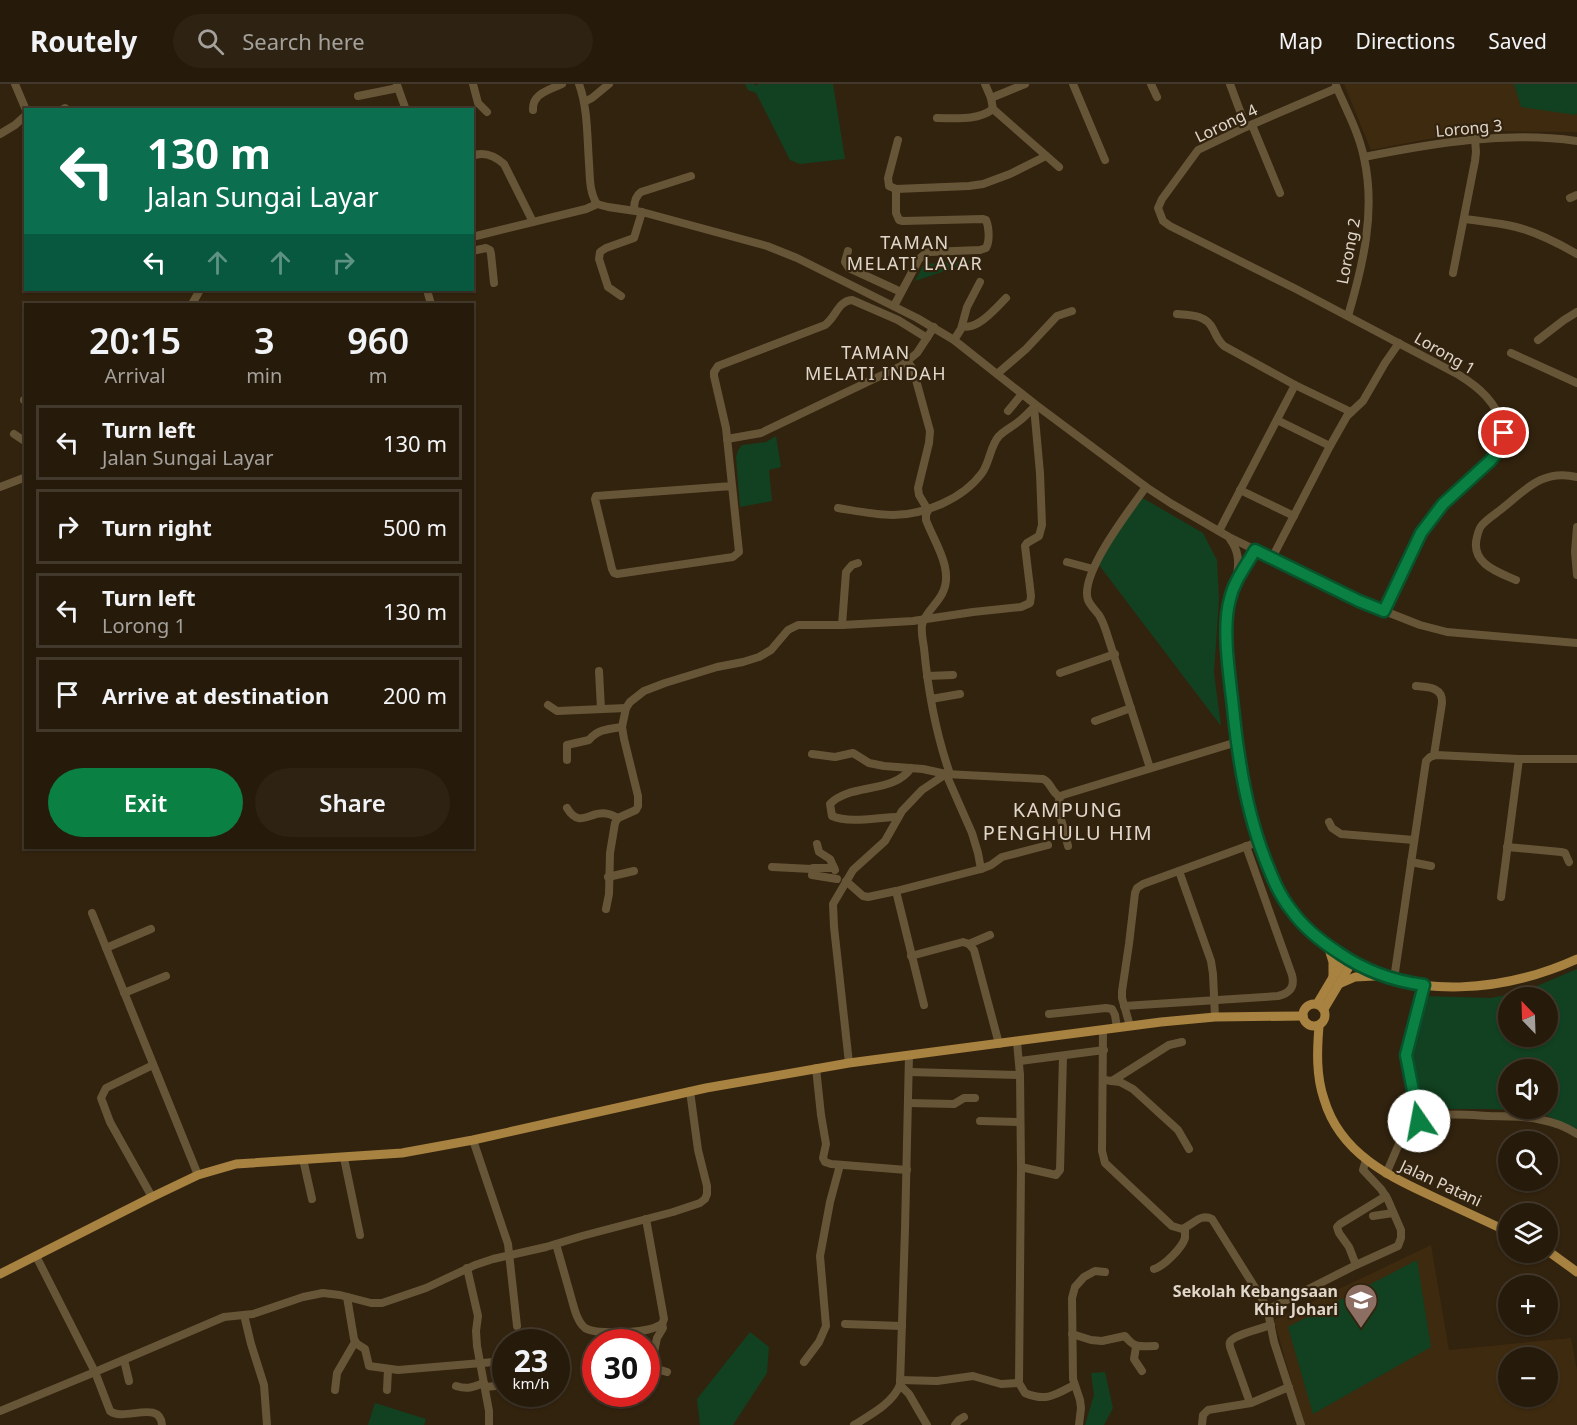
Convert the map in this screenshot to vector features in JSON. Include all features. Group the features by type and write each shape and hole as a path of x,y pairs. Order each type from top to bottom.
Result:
{"main road":[{"path":"1328,946 1333,962 1335,982"},
{"path":"1335,982 1355,976 1380,976 1424,985 1453,987 1500,983 1547,971 1577,959"},
{"path":"1320,1007 1348,960 1380,976"},
{"path":"1311,1005 1320,1007 1325,1015 1319,1026 1314,1027 1307,1024 1303,1016 1303,1012 1311,1005"},
{"path":"0,1274 198,1175 236,1164 345,1158 402,1152 473,1140 690,1091 849,1063 1171,1021 1215,1017 1303,1016"},
{"name":"Jalan Patani","path":"1319,1026 1318,1068 1325,1105 1344,1137 1366,1160 1386,1174 1498,1227"},
{"path":"1558,1258 1577,1272"}],"street":[{"path":"15,84 25,108"},
{"path":"473,84 478,103 487,112"},
{"path":"533,110 537,96 562,84"},
{"path":"579,84 584,102 590,184 597,204"},
{"path":"584,102 609,84"},
{"path":"985,84 993,110 1059,167"},
{"path":"991,98 1025,84"},
{"path":"1073,84 1105,160"},
{"path":"1151,84 1157,97"},
{"path":"1230,84 1280,193"},
{"path":"357,96 398,86 405,108"},
{"name":"Lorong 4","path":"1159,214 1158,205 1161,199 1198,150 1336,86"},
{"name":"Lorong 2","path":"1336,86 1364,157 1369,187 1369,220 1358,279 1348,316"},
{"path":"937,118 975,117 993,110"},
{"path":"0,134 24,117"},
{"path":"1453,273 1475,161 1474,139"},
{"name":"Lorong 3","path":"1364,157 1418,146 1474,139 1577,141"},
{"path":"898,140 888,178 889,186 896,189 983,184 1010,174 1046,156"},
{"path":"474,155 488,154 504,164 533,222"},
{"path":"621,296 608,287 599,259 600,252 634,238 638,211 635,200 637,194 691,176"},
{"path":"894,306 919,259 926,253 980,250 986,248 988,242 988,225 983,219 899,220 896,213 896,189"},
{"path":"474,237 597,204 638,211 745,239 783,252 934,327 954,340 1035,406 1146,487 1255,550 1359,601 1420,625 1456,634 1577,643"},
{"name":"Lorong 1","path":"1159,214 1170,226 1459,375 1492,402 1498,413 1505,438 1503,445 1490,461 1443,504 1421,533 1384,611"},
{"path":"1464,219 1526,230 1577,254"},
{"path":"474,251 486,248 490,250 494,283"},
{"path":"848,251 845,262 849,268 901,292"},
{"path":"954,340 980,282"},
{"path":"962,326 967,328 975,325 1006,298"},
{"path":"732,486 596,496 614,573 733,557 738,554 739,550 727,439 715,369 825,325 835,316 843,302 852,300 898,320 927,338"},
{"path":"997,374 1026,349 1057,316 1072,311"},
{"path":"1538,340 1577,312"},
{"path":"1177,314 1204,318 1211,326 1218,341 1224,346 1295,385 1351,412"},
{"path":"727,439 756,435 908,362 917,353 934,327"},
{"path":"1272,558 1347,416 1363,401 1399,343"},
{"path":"1511,353 1577,383"},
{"path":"908,362 913,369 930,431 918,488 919,495 928,510"},
{"path":"1219,531 1295,385"},
{"path":"1008,411 1022,394"},
{"path":"838,508 894,515 928,510 958,495 973,483 987,465 997,439 1035,406"},
{"path":"606,909 609,894 610,853 615,823 618,818 636,810 639,802 622,727 626,708 636,696 652,687 759,657 771,650 783,634 792,627 924,620 1021,607 1030,603 1025,546 1039,536 1042,525 1035,406"},
{"path":"1276,420 1330,446"},
{"path":"14,434 24,441"},
{"path":"1516,580 1488,567 1480,559 1475,544 1482,525 1540,480 1552,475 1577,477"},
{"path":"0,487 24,478"},
{"path":"1146,487 1114,533 1093,569 1088,585 1088,599 1103,621 1150,768"},
{"path":"1240,490 1294,516"},
{"path":"928,510 926,520 943,561 946,585 924,620 922,630 927,676 949,782 972,833 981,869"},
{"path":"1577,527 1575,552 1577,575"},
{"path":"1229,537 1238,551 1237,580"},
{"path":"1255,550 1237,580 1229,600 1227,616 1237,742 1246,799 1258,842 1280,894 1297,918 1328,946 1348,960"},
{"path":"1067,562 1093,569"},
{"path":"842,625 846,573 852,565 858,563"},
{"path":"1060,673 1114,654"},
{"path":"599,670 601,709"},
{"path":"927,676 953,675"},
{"path":"1416,686 1437,690 1442,696 1434,755"},
{"path":"931,699 960,694"},
{"path":"548,705 557,711 626,708"},
{"path":"1095,721 1131,708"},
{"path":"567,760 567,745 589,740 602,730 622,727"},
{"path":"1060,797 1069,792 1237,742"},
{"path":"812,754 835,757 853,753 880,766 948,774 1043,779 1060,797"},
{"path":"1394,979 1425,764 1428,758 1434,755 1577,759"},
{"path":"1501,897 1519,759"},
{"path":"898,817 838,819 832,816 830,804 834,799 846,794 890,783 904,776 911,768"},
{"path":"849,1063 833,904 842,880 885,841 902,811 922,790 948,774"},
{"path":"1060,797 1059,811 1068,846"},
{"path":"567,808 576,818 581,819 603,813 618,818"},
{"path":"1329,822 1332,828 1341,834 1414,840"},
{"path":"1130,1026 1122,991 1135,893 1140,886 1258,842"},
{"path":"817,844 819,852 830,859 842,880 863,896 868,897 981,869 1002,857 1048,845"},
{"path":"1124,1006 1285,994 1290,991 1293,983 1290,969 1246,846"},
{"path":"1507,847 1561,852 1569,862"},
{"path":"1411,862 1431,866"},
{"path":"772,867 834,868"},
{"path":"812,869 813,876 842,880"},
{"path":"608,877 634,871"},
{"path":"1179,871 1211,961 1215,1017"},
{"path":"896,891 924,1005"},
{"path":"92,913 198,1175"},
{"path":"106,948 151,929"},
{"path":"969,944 990,935"},
{"path":"911,956 963,942 969,944 974,950 999,1044"},
{"path":"124,993 166,976"},
{"path":"1419,1121 1406,1055 1424,985"},
{"path":"1049,1014 1112,1009 1117,1028"},
{"path":"1103,1030 1108,1080 1102,1151 1105,1163 1172,1226 1179,1229 1185,1228 1204,1216 1212,1219 1260,1294 1267,1310 1274,1342 1301,1425"},
{"path":"1017,1042 1020,1061 1021,1167 1019,1383 1025,1394 1041,1398 1052,1397 1074,1385"},
{"path":"1108,1080 1168,1045 1182,1042"},
{"path":"1020,1061 1104,1050"},
{"path":"854,1425 894,1396 900,1383 909,1055"},
{"path":"1021,1167 1056,1175 1060,1170 1063,1056"},
{"path":"152,1197 111,1122 101,1098 106,1088 153,1065"},
{"path":"816,1068 826,1144 823,1158 825,1162 836,1165 907,1170"},
{"path":"909,1072 1020,1075"},
{"path":"1108,1080 1123,1083 1133,1089 1179,1130 1189,1149"},
{"path":"0,1411 224,1317 264,1310 312,1295 332,1293 371,1303 382,1303 426,1288 467,1268 493,1259 539,1249 692,1206 705,1199 707,1186 698,1150 690,1091"},
{"path":"908,1103 954,1104 964,1098 975,1098"},
{"path":"1386,1174 1405,1130 1419,1121 1446,1115 1527,1117 1554,1123 1577,1134"},
{"path":"980,1121 1020,1122"},
{"path":"473,1140 503,1229 509,1255 517,1326"},
{"path":"345,1158 360,1235"},
{"path":"303,1159 312,1199"},
{"path":"1267,1310 1400,1243 1401,1234 1386,1196 1363,1170 1366,1160"},
{"path":"804,1362 819,1342 826,1326 820,1256 836,1165"},
{"path":"1356,1265 1337,1227 1386,1196"},
{"path":"1373,1216 1393,1213"},
{"path":"646,1219 664,1319 652,1362 656,1369 668,1372"},
{"path":"1154,1269 1165,1263 1183,1242 1185,1228"},
{"path":"556,1244 575,1311 586,1328 612,1332 649,1330 662,1324"},
{"path":"36,1256 95,1372 110,1411 115,1415 153,1412 159,1414 162,1425"},
{"path":"467,1268 478,1316 476,1338 489,1411 489,1425"},
{"path":"1079,1425 1081,1408 1074,1385 1072,1298 1075,1287 1084,1277 1095,1271 1105,1272"},
{"path":"335,1390 337,1373 355,1342 347,1297"},
{"path":"244,1315 264,1385 267,1425"},
{"path":"845,1324 902,1326"},
{"path":"1250,1403 1230,1342 1245,1334 1271,1326"},
{"path":"1072,1334 1102,1341 1125,1336 1136,1347 1155,1346"},
{"path":"355,1342 365,1349 369,1366 388,1369 492,1363"},
{"path":"1136,1347 1134,1359 1142,1371"},
{"path":"124,1359 129,1381"},
{"path":"387,1390 388,1369"},
{"path":"900,1383 973,1376 1001,1384 1019,1383"},
{"path":"900,1383 927,1425"},
{"path":"456,1386 463,1389 492,1385"},
{"path":"1202,1425 1203,1414 1208,1410 1250,1403 1289,1387"},
{"path":"955,1425 964,1417"}],"shaded area":[{"path":"1344,84 1577,84 1577,132 1489,131 1371,150"},
{"name":"Sekolah Kebangsaan Khir Johari","path":"1431,1245 1449,1350 1571,1338 1577,1370 1577,1425 1304,1425 1274,1320"}],"green space":[{"path":"745,84 757,86 758,84 833,84 845,159 800,164 790,160 756,93 748,90"},
{"path":"1514,84 1577,84 1576,115 1521,107"},
{"path":"977,260 915,281 924,264"},
{"path":"776,436 781,467 769,470 772,501 740,507 736,457 738,450 742,445 766,442"},
{"path":"1141,497 1203,533 1217,560 1219,599 1214,673 1221,726 1099,565 1116,534"},
{"path":"1577,969 1577,1130 1554,1119 1558,1119 1558,1059 1498,1059 1498,1109 1427,1109 1419,1098 1412,1055 1424,996 1498,997 1498,1047 1558,1047 1558,987 1534,987"},
{"path":"1417,1260 1431,1347 1313,1414 1288,1327"},
{"path":"750,1332 769,1347 767,1373 733,1425 700,1425 697,1399"},
{"path":"1105,1372 1113,1408 1104,1425 1085,1425 1094,1395 1091,1373"},
{"path":"375,1403 426,1419 424,1425 368,1425"}],"place":[{"name":"Sekolah Kebangsaan Khir Johari","path":"1361,1329"}],"district":[{"name":"TAMAN MELATI LAYAR","path":"915,253"},
{"name":"TAMAN MELATI INDAH","path":"876,363"},
{"name":"KAMPUNG PENGHULU HIM","path":"1068,822"}],"route":[{"path":"1419,1121 1406,1055 1424,985 1380,976 1352,962 1313,934 1297,918 1280,894 1258,842 1243,784 1228,648 1227,616 1229,600 1237,580 1255,550 1384,611 1421,533 1443,504 1490,461 1503,445 1504,433"}]}
